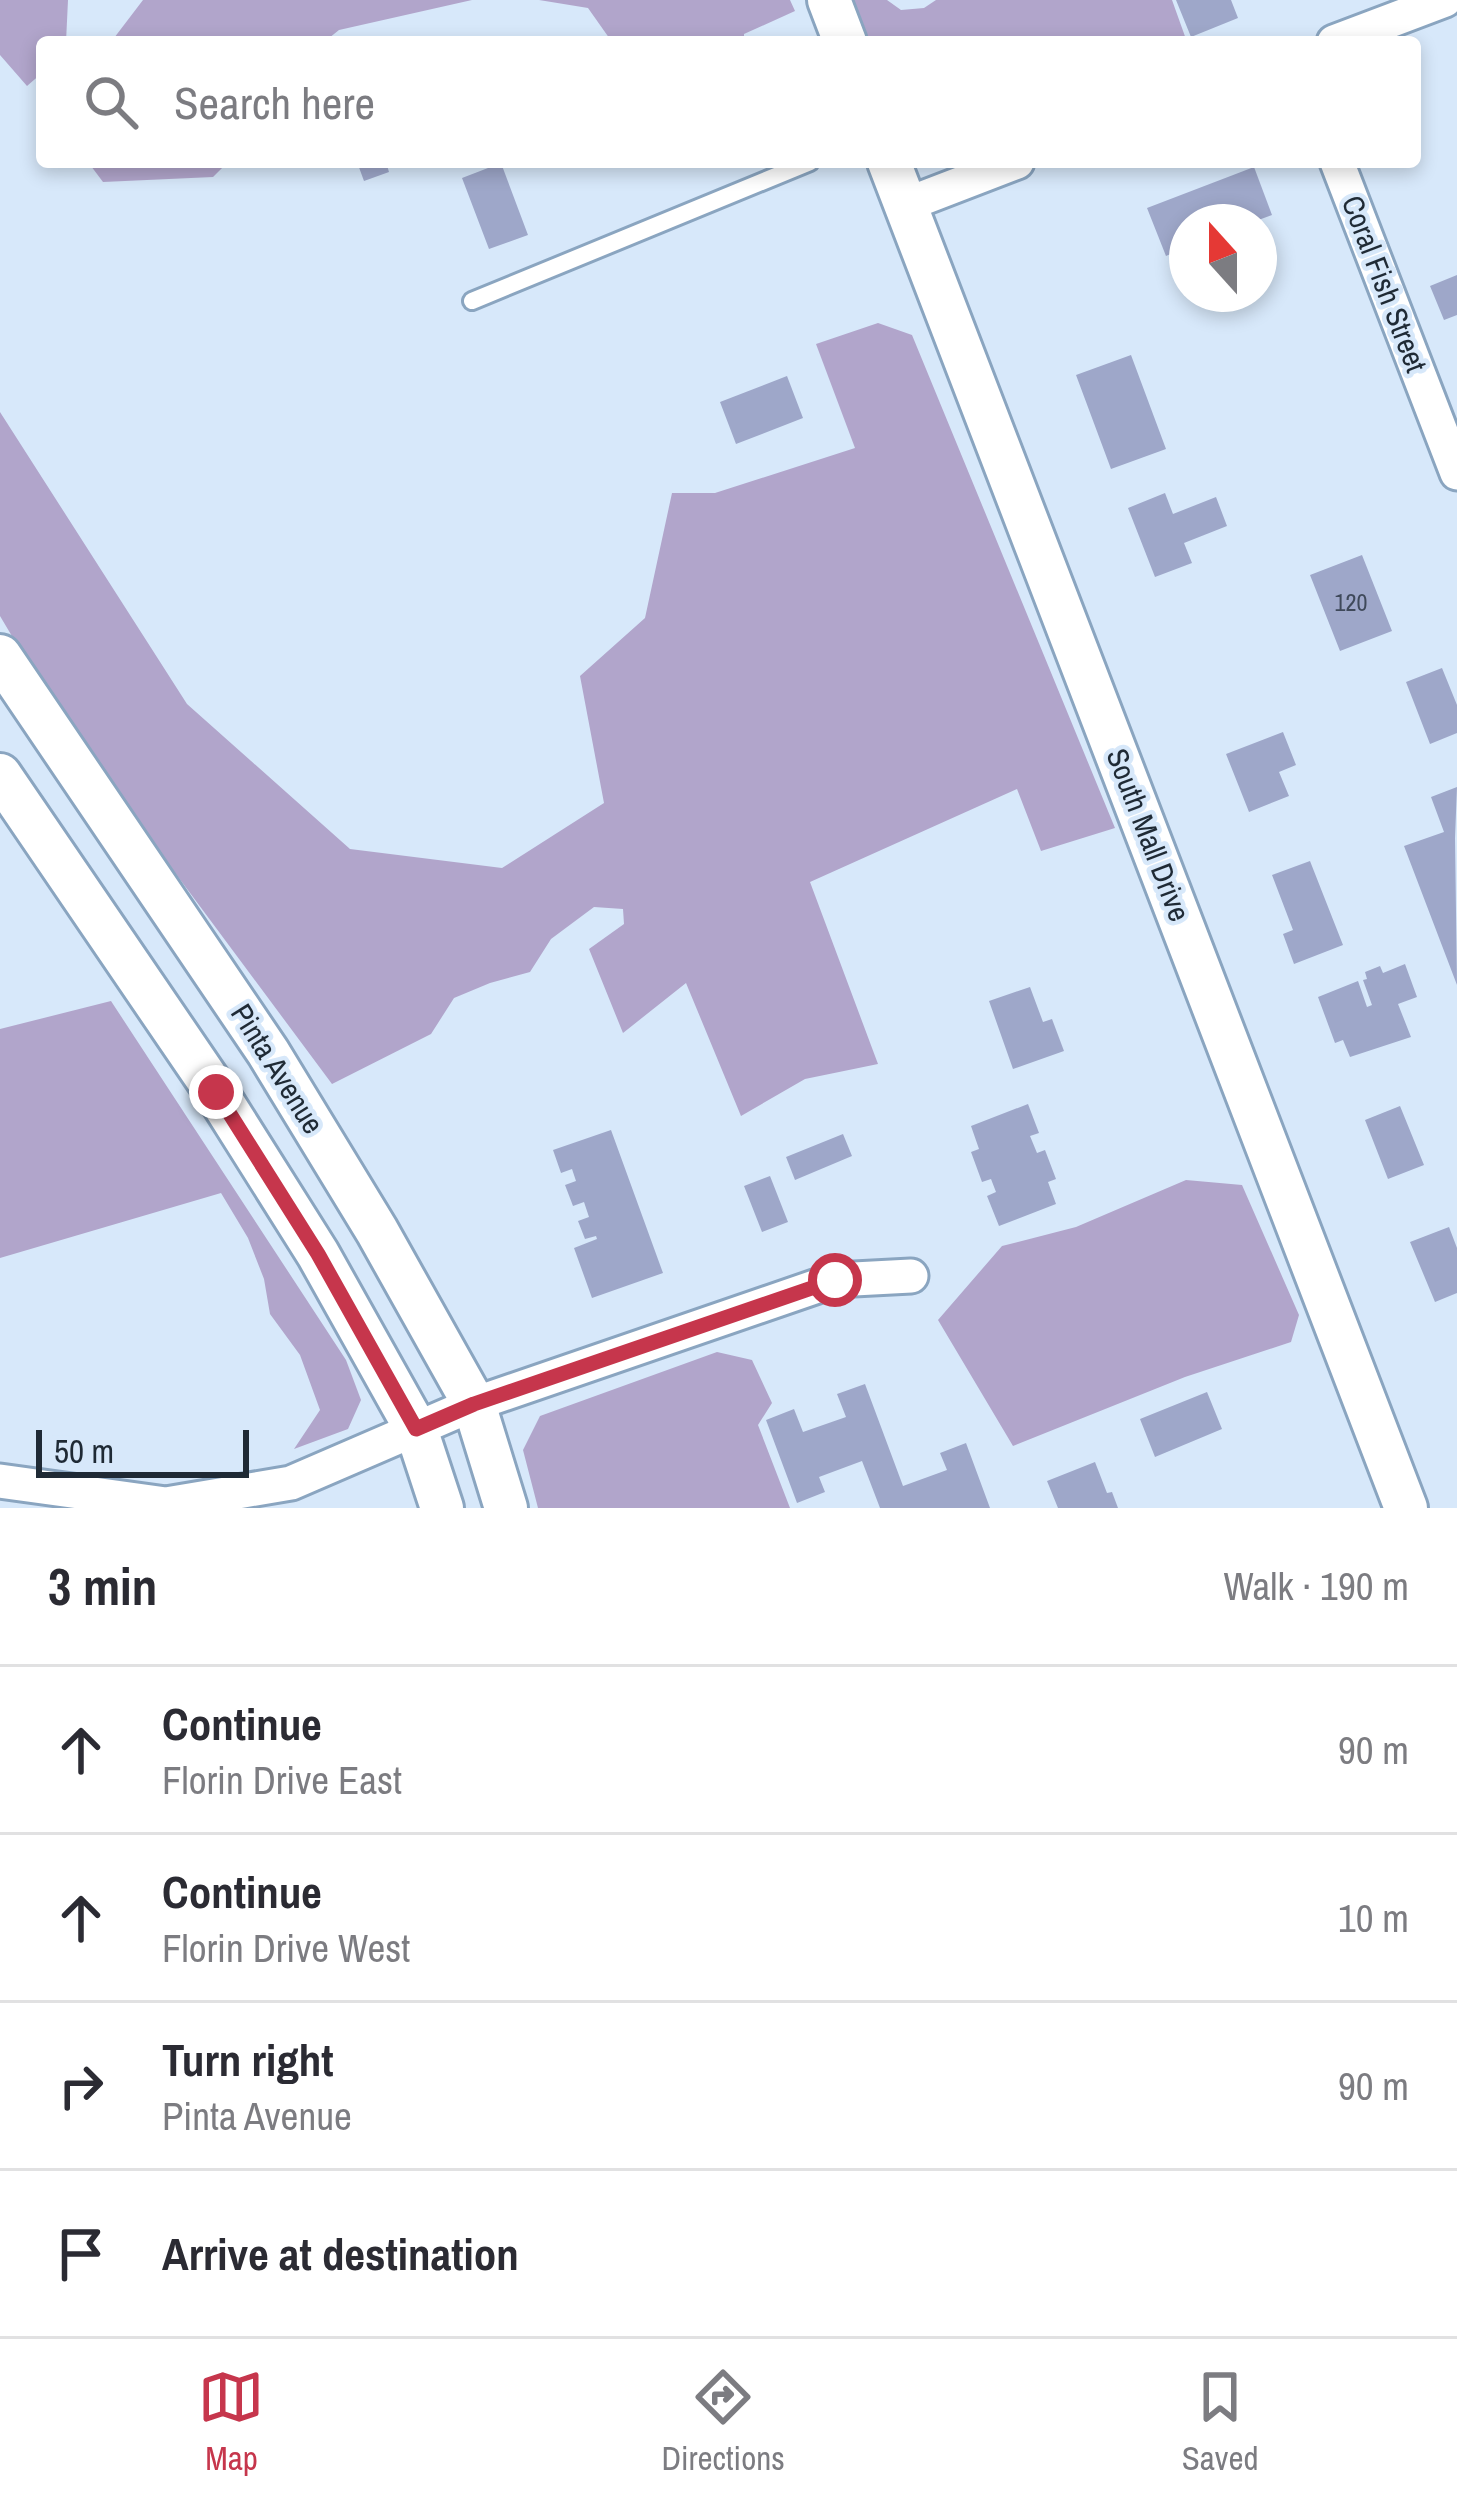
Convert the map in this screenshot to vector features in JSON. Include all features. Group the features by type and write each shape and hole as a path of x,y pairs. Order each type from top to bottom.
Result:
{"street":[{"path":"829,0 842,36"},
{"path":"1350,36 1445,0"},
{"name":"South Mall Drive","path":"891,168 1406,1508"},
{"path":"905,205 1001,168"},
{"name":"Coral Fish Street","path":"1339,168 1457,473"},
{"name":"Pinta Avenue","path":"0,656 268,1052 377,1231 474,1404 506,1508"},
{"path":"0,775 216,1092 318,1254 416,1429 442,1508"},
{"path":"0,1481 166,1504 291,1484 474,1404 835,1280 910,1276"}],"lane":[{"path":"472,301 795,168"}],"shaded area":[{"path":"0,0 68,0 66,36 36,36 36,78 27,86 0,55"},
{"path":"143,0 472,0 339,30 332,36 116,36"},
{"path":"539,0 790,0 795,11 744,36 608,36 588,8"},
{"path":"852,0 887,0 901,10 924,8 936,0 1172,0 1185,36 865,36"},
{"path":"92,168 222,168 213,177 103,182"},
{"path":"878,323 912,335 1115,828 1041,851 1017,789 810,882 878,1064 805,1079 741,1116 686,983 623,1033 589,949 624,924 623,909 594,907 551,939 530,972 454,998 431,1034 332,1084 63,722 0,616 0,412 187,704 350,849 502,868 604,803 580,676 645,618 672,493 715,493 855,448 816,344"},
{"path":"111,1001 346,1360 361,1400 348,1429 294,1449 320,1410 300,1355 270,1314 264,1279 248,1238 221,1193 0,1258 0,1029"},
{"path":"1186,1180 1242,1185 1299,1315 1291,1342 1185,1377 1013,1446 938,1320 1002,1246 1076,1227"},
{"path":"717,1352 752,1360 772,1403 758,1425 790,1508 538,1508 523,1450 540,1416"}],"building":[{"path":"1176,0 1231,0 1238,18 1191,36"},
{"path":"359,168 388,168 389,172 364,181"},
{"path":"503,168 528,235 489,249 462,178"},
{"path":"1254,168 1268,204 1169,204 1166,256 1147,208"},
{"path":"1457,275 1457,315 1444,320 1430,286"},
{"path":"1131,355 1166,449 1111,469 1076,375"},
{"path":"787,376 803,418 736,444 720,402"},
{"path":"1165,493 1173,514 1216,497 1227,526 1184,543 1192,563 1155,577 1128,508"},
{"path":"1362,555 1392,631 1340,651 1310,575"},
{"path":"1442,668 1457,705 1457,733 1430,744 1406,682"},
{"path":"1283,732 1296,765 1279,772 1289,796 1249,812 1226,754"},
{"path":"1457,787 1457,985 1404,846 1444,832 1431,797"},
{"path":"1310,861 1343,945 1294,964 1283,934 1293,930 1272,875"},
{"path":"1405,964 1417,997 1398,1004 1411,1037 1350,1057 1343,1040 1335,1043 1318,997 1358,981 1367,1007 1372,1005 1363,980 1367,979 1365,972 1380,966 1383,973"},
{"path":"1030,987 1043,1022 1052,1019 1064,1051 1013,1069 989,1001"},
{"path":"1028,1104 1039,1133 1030,1136 1037,1153 1045,1150 1056,1179 1048,1182 1056,1204 999,1226 987,1196 996,1192 991,1179 982,1182 971,1152 979,1149 971,1126"},
{"path":"1400,1106 1424,1165 1388,1179 1365,1120"},
{"path":"611,1130 663,1273 592,1298 574,1248 597,1239 585,1239 578,1221 589,1217 584,1202 573,1206 565,1185 576,1181 572,1169 561,1173 553,1150"},
{"path":"843,1134 852,1156 795,1180 786,1157"},
{"path":"770,1176 788,1222 762,1232 744,1186"},
{"path":"1449,1227 1457,1248 1457,1293 1435,1302 1410,1242"},
{"path":"865,1384 903,1486 947,1470 940,1453 966,1443 990,1508 880,1508 862,1461 819,1477 825,1492 797,1503 766,1420 794,1409 803,1432 846,1417 837,1394"},
{"path":"1207,1392 1222,1429 1155,1457 1140,1419"},
{"path":"1095,1462 1118,1508 1058,1508 1047,1481"}],"route":[{"path":"216,1092 318,1254 416,1429 474,1404 835,1280"}]}
